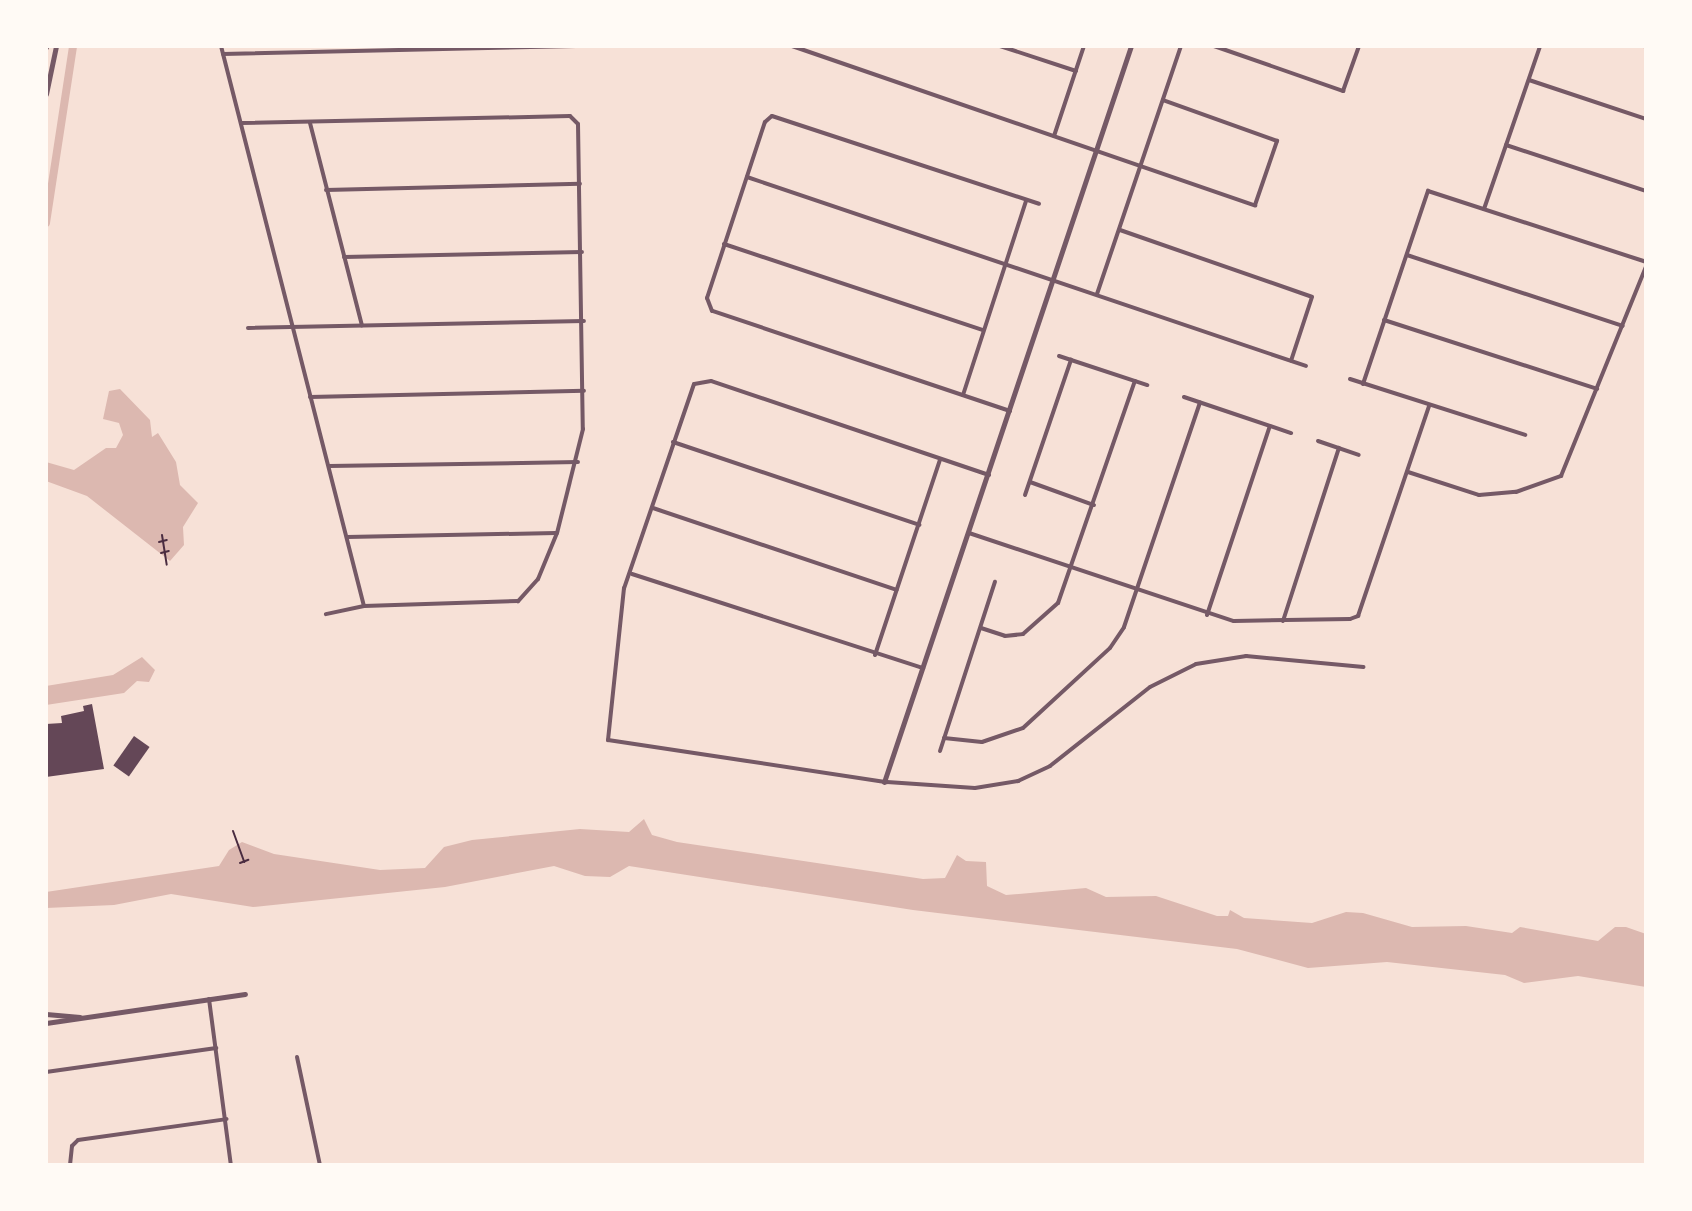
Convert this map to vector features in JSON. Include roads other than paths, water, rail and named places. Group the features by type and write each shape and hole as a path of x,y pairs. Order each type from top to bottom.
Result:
{"street":[{"path":"46,94 56,46"},
{"path":"221,46 364,606"},
{"path":"286,46 288,54"},
{"path":"223,54 576,46"},
{"path":"792,46 1255,205 1277,141 1163,100"},
{"path":"1000,46 1076,71"},
{"path":"1054,136 1084,46"},
{"path":"884,782 1131,46"},
{"path":"1097,295 1181,46"},
{"path":"1214,46 1343,91 1359,46"},
{"path":"1484,209 1540,46"},
{"path":"1529,80 1646,119"},
{"path":"1010,411 712,311 707,305 746,177 765,122 772,116 1039,204"},
{"path":"241,123 576,118 585,391 578,462 557,533 528,595 518,601 364,606 326,614"},
{"path":"310,123 362,325"},
{"path":"1506,145 1646,191"},
{"path":"746,177 1306,366"},
{"path":"326,190 580,184"},
{"path":"1363,384 1428,192 1646,264 1561,476 1549,484 1479,495 1408,472"},
{"path":"963,395 1026,201"},
{"path":"1120,230 1312,297 1291,361"},
{"path":"724,244 983,330"},
{"path":"344,257 582,252"},
{"path":"1407,255 1623,326"},
{"path":"1384,320 1597,389"},
{"path":"248,328 584,321"},
{"path":"1059,356 1147,385"},
{"path":"1025,495 1071,360"},
{"path":"1350,379 1525,435"},
{"path":"989,475 711,381 694,384 632,574 624,588 608,740 884,782 975,788 1018,781 1050,766 1150,687 1196,664 1246,656 1363,667"},
{"path":"981,628 1023,634 1058,603 1135,381"},
{"path":"310,397 585,391"},
{"path":"1184,397 1291,433"},
{"path":"944,738 982,742 1023,728 1110,648 1137,591 1200,403"},
{"path":"969,533 1207,615 1234,621 1358,616 1429,406"},
{"path":"1207,615 1270,426"},
{"path":"1318,441 1359,455"},
{"path":"673,442 919,525"},
{"path":"1283,621 1339,448"},
{"path":"875,655 940,460"},
{"path":"329,466 578,462"},
{"path":"1030,482 1094,505"},
{"path":"653,508 897,590"},
{"path":"347,537 557,533"},
{"path":"632,574 923,668"},
{"path":"940,751 995,582"},
{"path":"46,1023 245,994"},
{"path":"209,999 231,1165"},
{"path":"46,1014 81,1018"},
{"path":"46,1072 216,1048"},
{"path":"297,1057 320,1165"},
{"path":"70,1165 72,1146 78,1140 227,1119"}],"waterway":[{"path":"46,223 73,46"}]}
